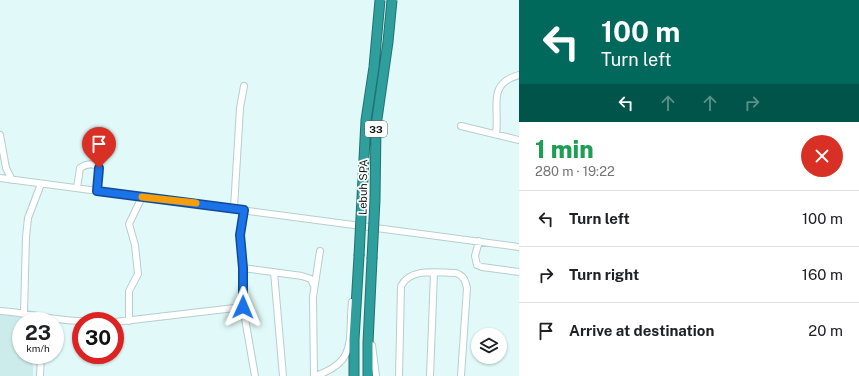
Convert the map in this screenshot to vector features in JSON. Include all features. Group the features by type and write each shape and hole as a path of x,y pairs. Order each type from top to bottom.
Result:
{"highway":[{"name":"Lebuh SPA","path":"354,376 354,340 366,120 374,67 380,0"},
{"name":"Lebuh SPA","path":"368,376 375,200 376,126 388,42 392,0"}],"street":[{"path":"496,134 498,118 496,99 498,88 502,82 519,75"},
{"path":"234,208 240,108 244,86"},
{"path":"461,126 519,140"},
{"path":"0,135 6,168 12,180"},
{"path":"77,188 80,168 84,165 95,165 99,168 97,191"},
{"path":"0,178 519,247"},
{"path":"24,312 28,218 41,184"},
{"path":"129,321 129,291 138,274 135,245 129,224 142,197"},
{"path":"244,210 240,235 243,268 243,307 255,376"},
{"path":"479,241 475,256 477,264 482,267 519,272"},
{"path":"320,251 313,284 312,342 314,376 332,370 345,358 348,350 352,303 357,290"},
{"path":"243,268 307,277 313,284"},
{"path":"274,272 283,376"},
{"path":"400,376 401,286 405,279 410,275 417,273 456,273 462,275 465,280 466,288 461,376"},
{"path":"430,376 434,273"},
{"path":"124,321 243,307"},
{"path":"0,311 12,312"},
{"path":"369,321 376,376"},
{"path":"40,376 41,364"}],"shaded area":[{"path":"0,313 12,313 12,364 33,364 33,376 0,376"}],"slow traffic":[{"path":"142,197 196,203"}],"route":[{"path":"99,168 97,191 244,210 240,235 243,268 243,307"}]}
